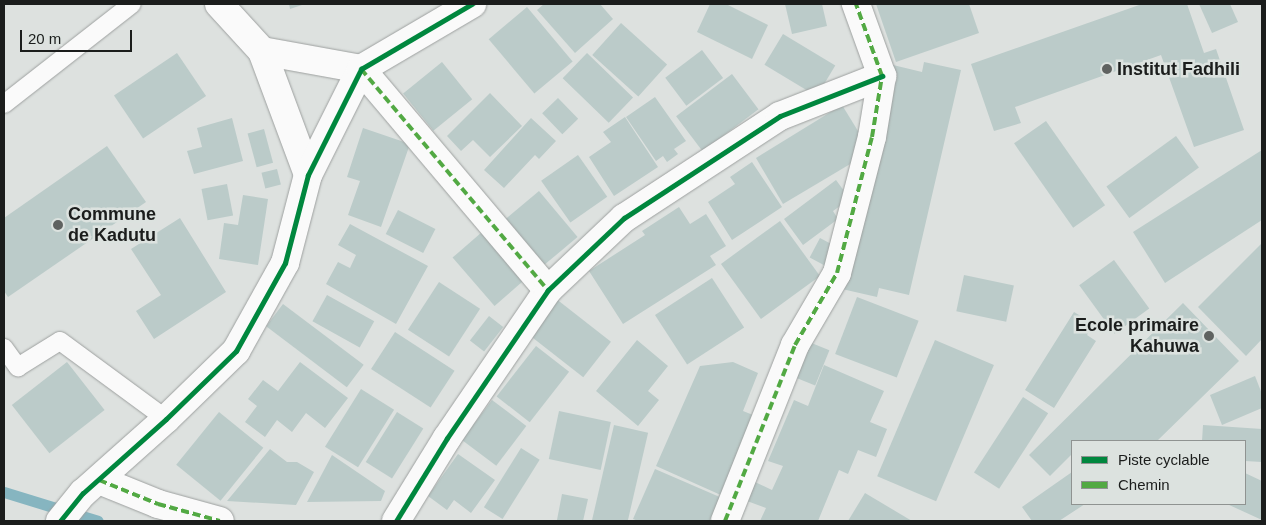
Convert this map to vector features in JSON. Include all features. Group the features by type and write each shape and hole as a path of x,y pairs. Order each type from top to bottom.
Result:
{"street":[{"path":"219,4 262,51 308,176"},
{"path":"60,521 91,487 166,419 236,351 285,263 308,176 361,69 472,4"},
{"path":"726,521 795,345 837,273 872,137 882,76 856,4"},
{"path":"262,51 361,69 548,290"},
{"path":"396,521 447,438 548,290 624,218 780,116 882,76"},
{"path":"91,487 220,521"}],"lane":[{"path":"4,104 132,4"},
{"path":"4,348 18,368 60,341 166,419"}],"building":[{"path":"289,4 305,4 290,9"},
{"path":"544,4 600,4 613,19 575,53 537,10"},
{"path":"710,4 726,4 768,25 752,59 697,32"},
{"path":"785,4 822,4 827,26 792,34"},
{"path":"876,4 969,4 979,33 896,62"},
{"path":"1142,4 1187,4 1204,53 1216,49 1244,130 1194,147 1161,55 1015,107 1021,123 994,131 971,64"},
{"path":"1199,4 1230,4 1238,22 1212,33"},
{"path":"527,7 573,61 534,94 489,39"},
{"path":"621,23 667,64 638,96 592,55"},
{"path":"783,34 835,65 817,96 764,65"},
{"path":"702,50 723,78 686,106 665,78"},
{"path":"177,53 206,96 143,139 114,95"},
{"path":"587,53 633,97 609,123 563,78"},
{"path":"442,62 472,99 433,131 403,93"},
{"path":"924,62 961,70 909,295 879,288 877,297 842,289 893,65 922,72"},
{"path":"732,74 758,109 703,151 676,116"},
{"path":"490,93 522,126 490,157 473,140 461,151 447,136"},
{"path":"655,97 686,141 674,149 678,154 667,162 663,156 656,161 626,117"},
{"path":"558,98 578,119 562,134 542,113"},
{"path":"842,105 858,131 862,157 783,204 756,158"},
{"path":"625,117 658,167 614,196 589,157 611,142 603,132"},
{"path":"232,118 243,161 194,174 187,151 202,147 197,128"},
{"path":"531,118 556,141 539,159 535,155 504,188 484,170"},
{"path":"1046,121 1105,205 1073,228 1014,143"},
{"path":"363,128 410,144 381,227 348,215 360,181 347,177"},
{"path":"264,129 273,163 257,167 248,133"},
{"path":"1176,136 1199,168 1129,218 1106,187"},
{"path":"107,146 146,202 8,297 4,291 4,218"},
{"path":"1262,150 1262,220 1165,283 1133,232"},
{"path":"578,155 607,197 570,223 541,181"},
{"path":"752,162 782,207 732,240 708,202 735,184 730,177"},
{"path":"277,169 281,185 265,188 261,173"},
{"path":"836,180 850,199 833,211 838,219 803,245 784,219"},
{"path":"227,184 233,215 208,220 201,189"},
{"path":"539,191 578,237 545,265 506,219"},
{"path":"243,195 268,199 258,265 219,259 224,223 238,225"},
{"path":"679,207 690,224 706,214 726,246 710,256 716,265 623,324 589,271 645,235 642,231"},
{"path":"398,210 435,229 423,253 386,234"},
{"path":"180,218 226,292 154,339 136,311 161,295 131,249"},
{"path":"780,221 820,276 761,319 721,264"},
{"path":"350,224 428,266 396,324 326,284 338,262 350,268 356,255 338,245"},
{"path":"482,232 524,280 495,306 453,258"},
{"path":"820,238 835,246 825,265 810,257"},
{"path":"1262,243 1262,339 1246,356 1198,307"},
{"path":"1114,260 1149,309 1114,334 1079,285"},
{"path":"964,275 1014,286 1006,322 956,311"},
{"path":"712,278 744,327 687,365 655,315"},
{"path":"439,282 480,309 449,356 408,330"},
{"path":"327,295 374,321 360,347 312,321"},
{"path":"857,297 919,321 897,378 835,354"},
{"path":"555,298 611,342 583,377 527,333"},
{"path":"1183,303 1239,361 1158,440 1071,440 1071,455 1050,476 1029,455"},
{"path":"283,304 364,365 347,387 266,326"},
{"path":"1074,312 1094,324 1087,335 1096,341 1054,408 1025,390"},
{"path":"489,316 503,327 484,352 470,340"},
{"path":"395,332 455,371 431,408 371,369"},
{"path":"637,340 668,366 648,391 659,400 638,426 596,391"},
{"path":"935,340 994,365 936,501 877,476"},
{"path":"809,342 829,350 815,385 795,377"},
{"path":"536,346 569,372 530,422 497,396"},
{"path":"67,362 105,410 49,453 12,405"},
{"path":"300,362 348,398 325,428 306,413 292,432 277,420 265,437 245,422 257,406 248,399 263,380 278,391"},
{"path":"733,362 758,373 743,411 758,417 723,496 656,466 700,366"},
{"path":"824,365 884,391 870,422 887,429 876,457 858,450 848,474 839,470 818,521 760,521 766,508 747,501 755,482 772,490 783,466 768,461 794,400 808,406"},
{"path":"1255,376 1262,394 1262,408 1222,425 1210,395"},
{"path":"361,389 394,410 358,467 325,447"},
{"path":"1023,397 1048,413 999,489 974,472"},
{"path":"492,400 526,426 496,466 462,440"},
{"path":"559,411 611,422 601,470 549,459"},
{"path":"219,412 263,448 221,501 176,465"},
{"path":"397,412 423,428 392,478 366,462"},
{"path":"614,425 648,433 628,521 592,520"},
{"path":"1203,425 1262,429 1262,462 1246,461 1246,440 1202,440"},
{"path":"521,448 540,460 503,519 484,507"},
{"path":"270,449 287,462 297,462 314,472 296,505 227,501"},
{"path":"458,454 495,480 471,513 454,500 447,510 428,496"},
{"path":"332,455 385,491 381,501 307,502"},
{"path":"655,469 722,498 712,521 638,521 633,519"},
{"path":"1071,473 1071,505 1083,505 1059,521 1032,521 1022,507"},
{"path":"1246,473 1262,481 1262,520 1229,505 1246,505"},
{"path":"865,493 912,521 848,521"},
{"path":"562,494 588,499 583,521 557,520"}],"waterway":[{"path":"4,492 98,521"}],"marked path":[{"path":"725,521 795,345 837,273 872,137 882,76 856,4"},
{"path":"361,69 548,290"},
{"path":"99,480 158,504 220,521"}],"cycle path":[{"path":"60,521 83,493 166,419 236,351 285,263 308,175 361,69 472,4"},
{"path":"396,521 447,438 548,290 624,218 780,116 882,76"}],"place":[{"name":"Institut Fadhili","path":"1107,69"},
{"name":"Commune de Kadutu","path":"58,225"},
{"name":"Ecole primaire Kahuwa","path":"1209,336"}]}
